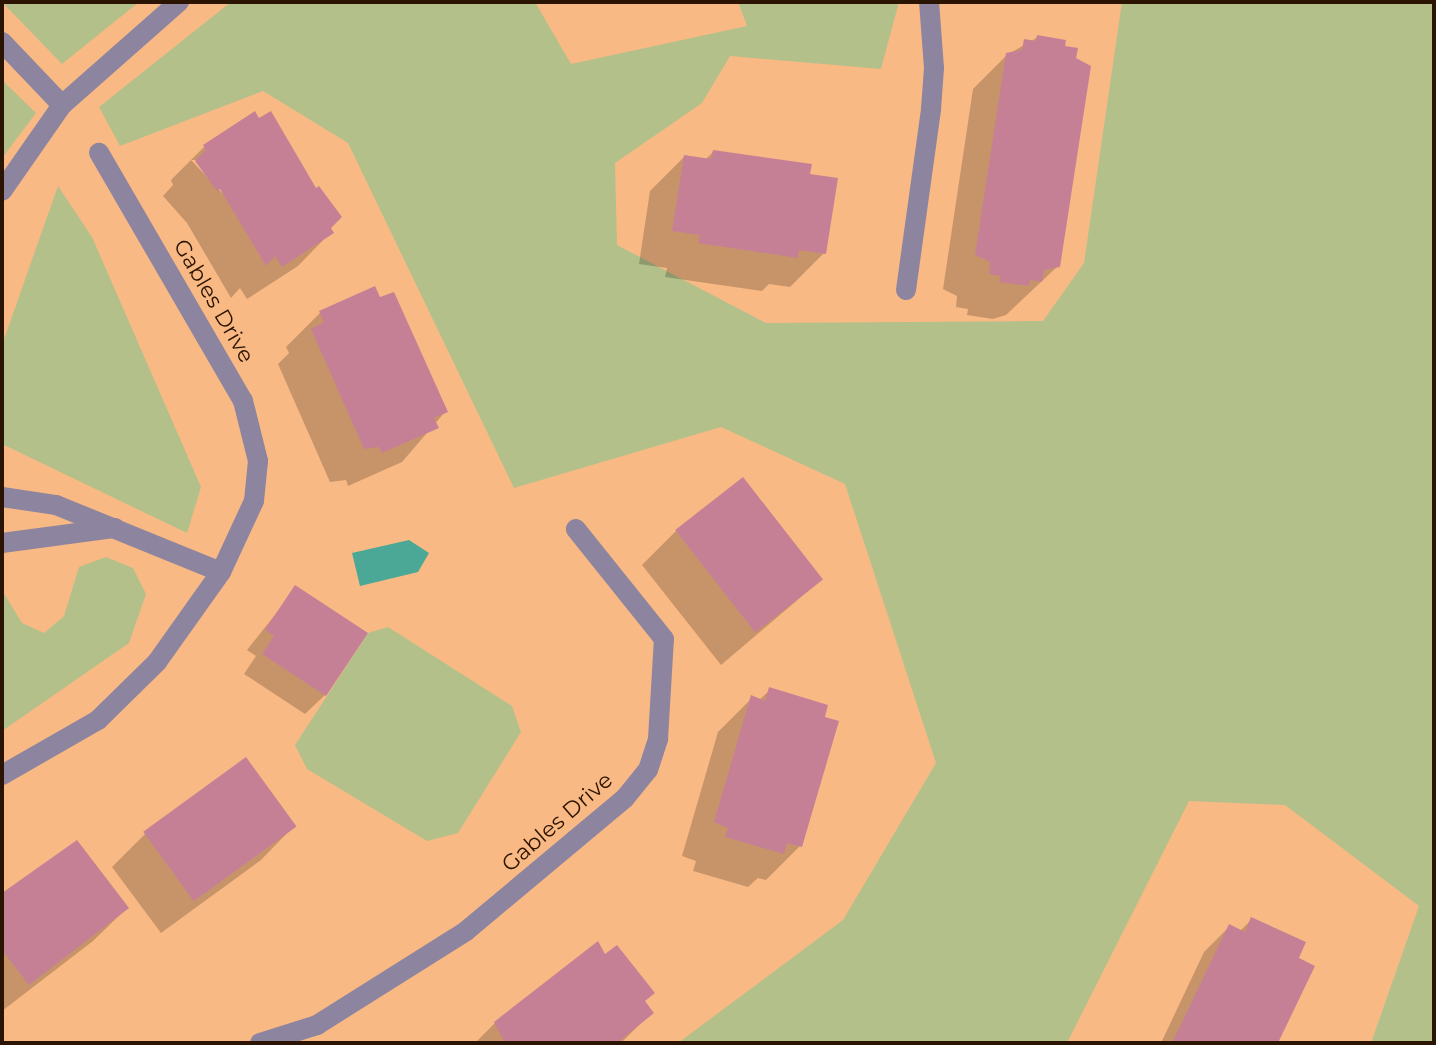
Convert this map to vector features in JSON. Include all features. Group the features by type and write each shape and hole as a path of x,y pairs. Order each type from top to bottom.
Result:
{"street":[{"path":"2,191 62,105 179,2"},
{"path":"906,290 933,81 929,2"},
{"path":"2,42 62,105"},
{"name":"Gables Drive","path":"2,775 98,720 157,662 221,572 254,501 258,461 243,401 99,153"},
{"path":"2,497 56,505 221,572"},
{"path":"2,543 119,528"},
{"name":"Gables Drive","path":"260,1043 317,1025 466,931 625,798 648,770 658,739 664,639 576,529"}],"green space":[{"path":"2,2 139,2 62,64"},
{"path":"231,2 535,2 571,64 747,26 738,2 899,2 881,69 730,56 702,103 615,163 617,245 766,323 1043,321 1084,263 1122,2 1434,2 1434,1043 1371,1043 1419,906 1285,805 1189,801 1067,1043 678,1043 843,920 936,763 845,484 721,427 514,488 348,143 263,91 120,146 99,107"},
{"path":"2,80 36,113 2,158"},
{"path":"58,186 92,237 201,487 187,533 2,444 2,345"},
{"path":"106,557 133,568 146,594 129,643 2,731 2,590 22,623 44,633 64,616 79,567"},
{"path":"388,627 512,706 521,732 458,833 427,841 307,769 295,745 368,633"}],"water":[{"path":"409,540 429,553 418,572 360,586 352,553"}],"building":[{"path":"1037,35 1066,40 1065,46 1078,48 1076,58 1091,66 1060,267 1044,270 1042,282 1030,280 1029,286 999,282 1001,276 989,274 990,262 975,255 1006,53 1022,50 1024,39 1036,41"},
{"path":"255,111 259,118 271,111 316,188 319,186 342,217 331,228 334,233 282,267 275,256 266,266 220,189 217,191 195,161 206,150 203,145"},
{"path":"713,150 812,164 810,174 838,178 826,254 799,250 798,258 698,243 700,235 672,231 684,155 711,159"},
{"path":"375,286 380,297 394,292 448,412 434,418 439,428 382,453 379,447 364,449 311,329 324,322 319,311"},
{"path":"743,477 823,579 755,632 675,530"},
{"path":"295,585 368,633 326,696 262,654 274,636 265,630"},
{"path":"769,687 828,705 825,717 839,721 802,847 787,843 784,854 725,837 728,828 714,822 751,695 765,701"},
{"path":"246,757 297,827 194,901 143,832"},
{"path":"77,840 129,908 29,985 2,950 2,893"},
{"path":"1251,917 1306,942 1299,958 1315,966 1278,1043 1172,1043 1229,924 1245,932"},
{"path":"598,941 605,954 617,945 655,993 645,1001 654,1013 617,1043 505,1043 494,1022"}]}
